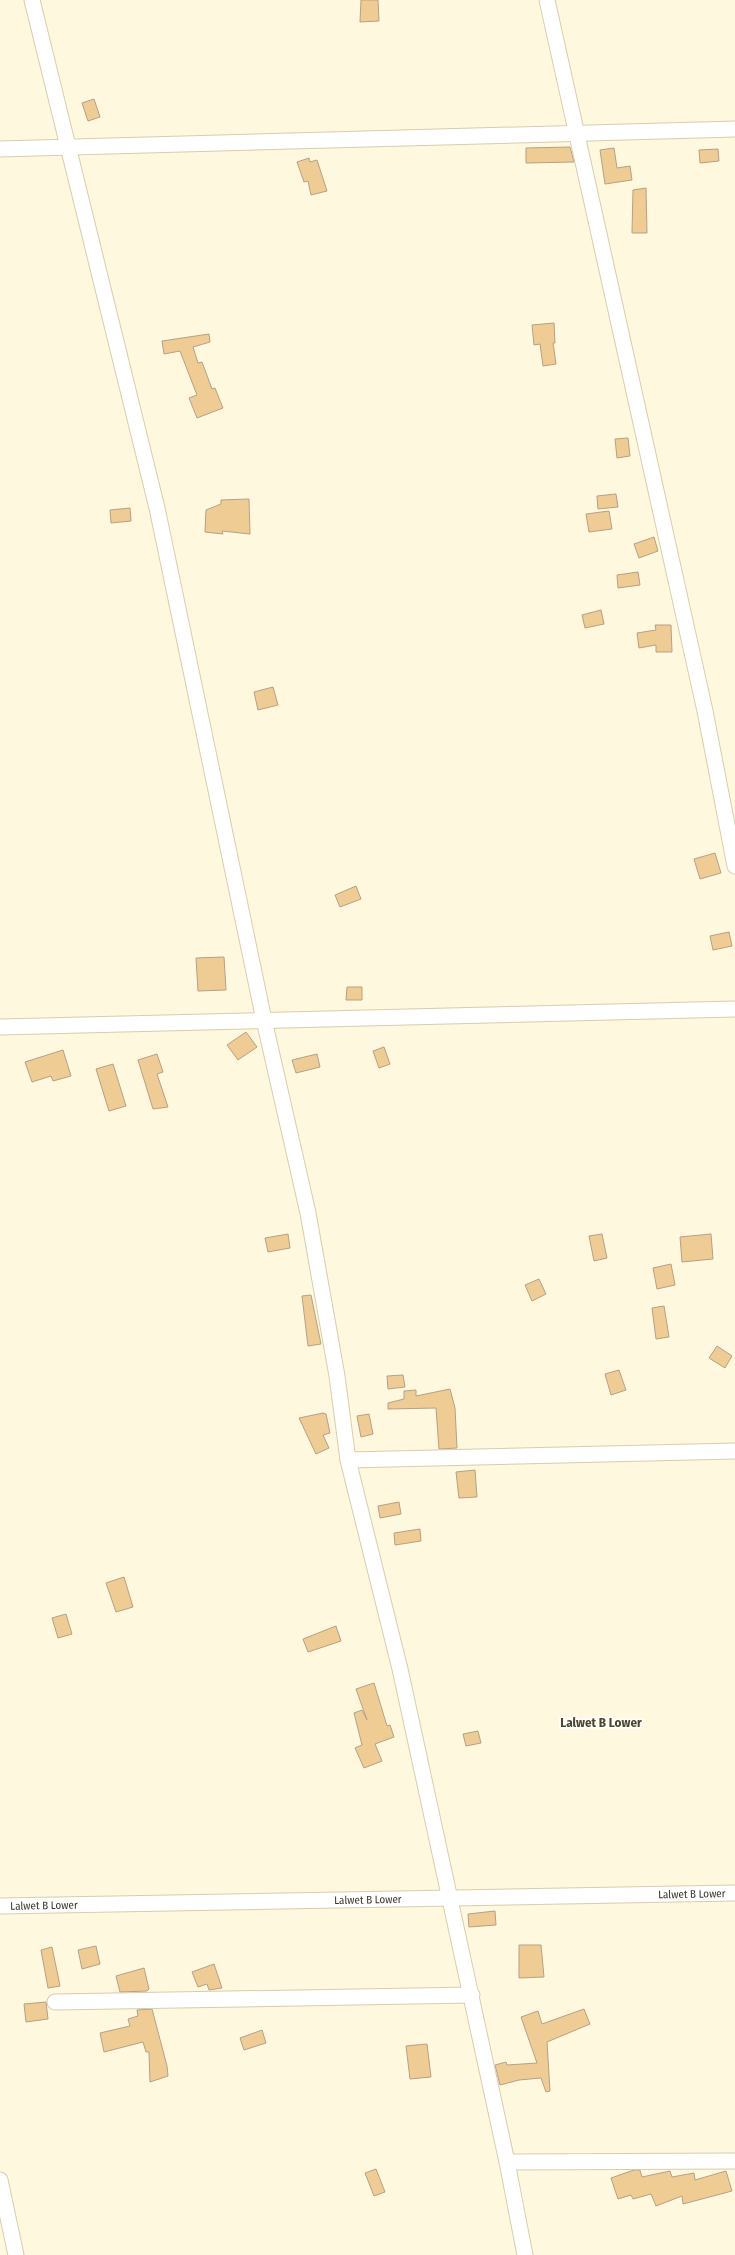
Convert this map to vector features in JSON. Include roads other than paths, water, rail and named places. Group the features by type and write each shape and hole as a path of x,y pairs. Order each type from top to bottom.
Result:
{"street":[{"path":"32,0 157,508 264,1020 308,1213 337,1376 348,1460 400,1669 449,1898 472,1995 525,2255"},
{"path":"547,0 578,133 704,703 735,866"},
{"path":"0,149 69,149 735,129"},
{"path":"0,1027 735,1008"},
{"path":"348,1460 735,1451"},
{"name":"Lalwet B Lower","path":"0,1906 735,1893"},
{"path":"55,2002 472,1995"},
{"path":"507,2162 735,2161"},
{"path":"0,2180 16,2255"}],"district":[{"name":"Lalwet B Lower","path":"601,1722"}]}
